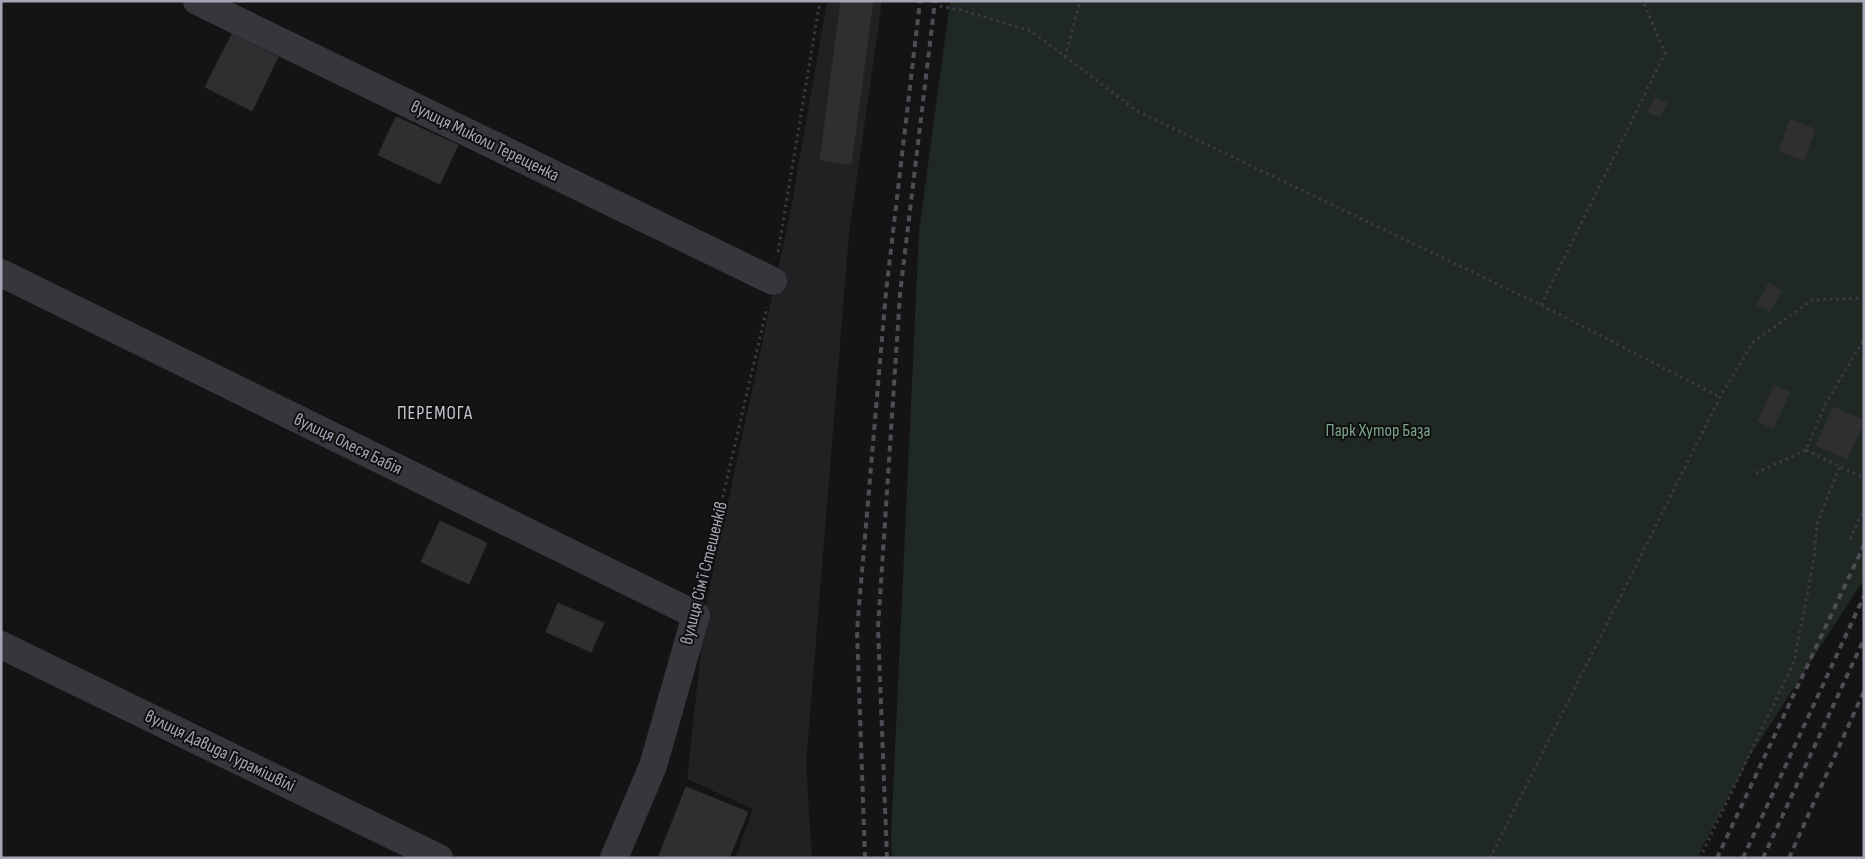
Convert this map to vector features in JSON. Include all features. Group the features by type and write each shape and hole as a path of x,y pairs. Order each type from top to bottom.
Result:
{"street":[{"name":"вулиця Миколи Терещенка","path":"197,1 773,281"},
{"name":"вулиця Олеся Бабія","path":"1,273 696,615"},
{"name":"вулиця Сімʼї Стешенків","path":"614,858 652,766 696,615"},
{"name":"вулиця Давида Гурамішвілі","path":"1,645 439,858"}],"path":[{"name":"вулиця Сімʼї Стешенків","path":"696,615 773,281 820,1"},
{"path":"1065,57 1080,1"},
{"path":"1541,305 1665,53 1643,1"},
{"path":"940,6 1031,31 1137,111 1541,305 1720,397"},
{"path":"1490,858 1720,397 1753,342 1812,300 1864,298"},
{"path":"1756,473 1806,450 1826,403 1864,339"},
{"path":"1806,450 1864,478"},
{"path":"1700,858 1794,662 1814,559 1817,523 1840,466"},
{"path":"1850,539 1864,509"}],"shaded area":[{"path":"827,1 882,1 849,234 806,764 812,858 735,858 753,809 687,779 706,604 791,209"}],"green space":[{"name":"Парк Хутор База","path":"950,1 1864,1 1864,579 1750,756 1697,858 892,858 891,835 919,231"}],"building":[{"path":"841,1 873,1 851,164 820,160"},
{"path":"232,34 278,57 252,111 205,87"},
{"path":"1655,97 1667,103 1660,117 1648,112"},
{"path":"396,117 458,145 440,184 378,155"},
{"path":"1790,120 1815,129 1804,160 1779,151"},
{"path":"1769,283 1782,291 1770,312 1757,305"},
{"path":"1774,385 1790,392 1773,429 1758,421"},
{"path":"1833,407 1864,421 1847,459 1816,445"},
{"path":"440,521 487,543 469,584 421,562"},
{"path":"558,603 604,623 591,652 546,632"},
{"path":"686,787 748,812 729,858 658,858"}],"railway":[{"path":"865,858 857,630 886,292 920,1"},
{"path":"887,858 878,628 900,294 935,1"},
{"path":"1717,858 1864,545"},
{"path":"1743,858 1864,596"},
{"path":"1763,858 1864,639"},
{"path":"1789,858 1864,691"}],"district":[{"name":"ПЕРЕМОГА","path":"435,413"}]}
